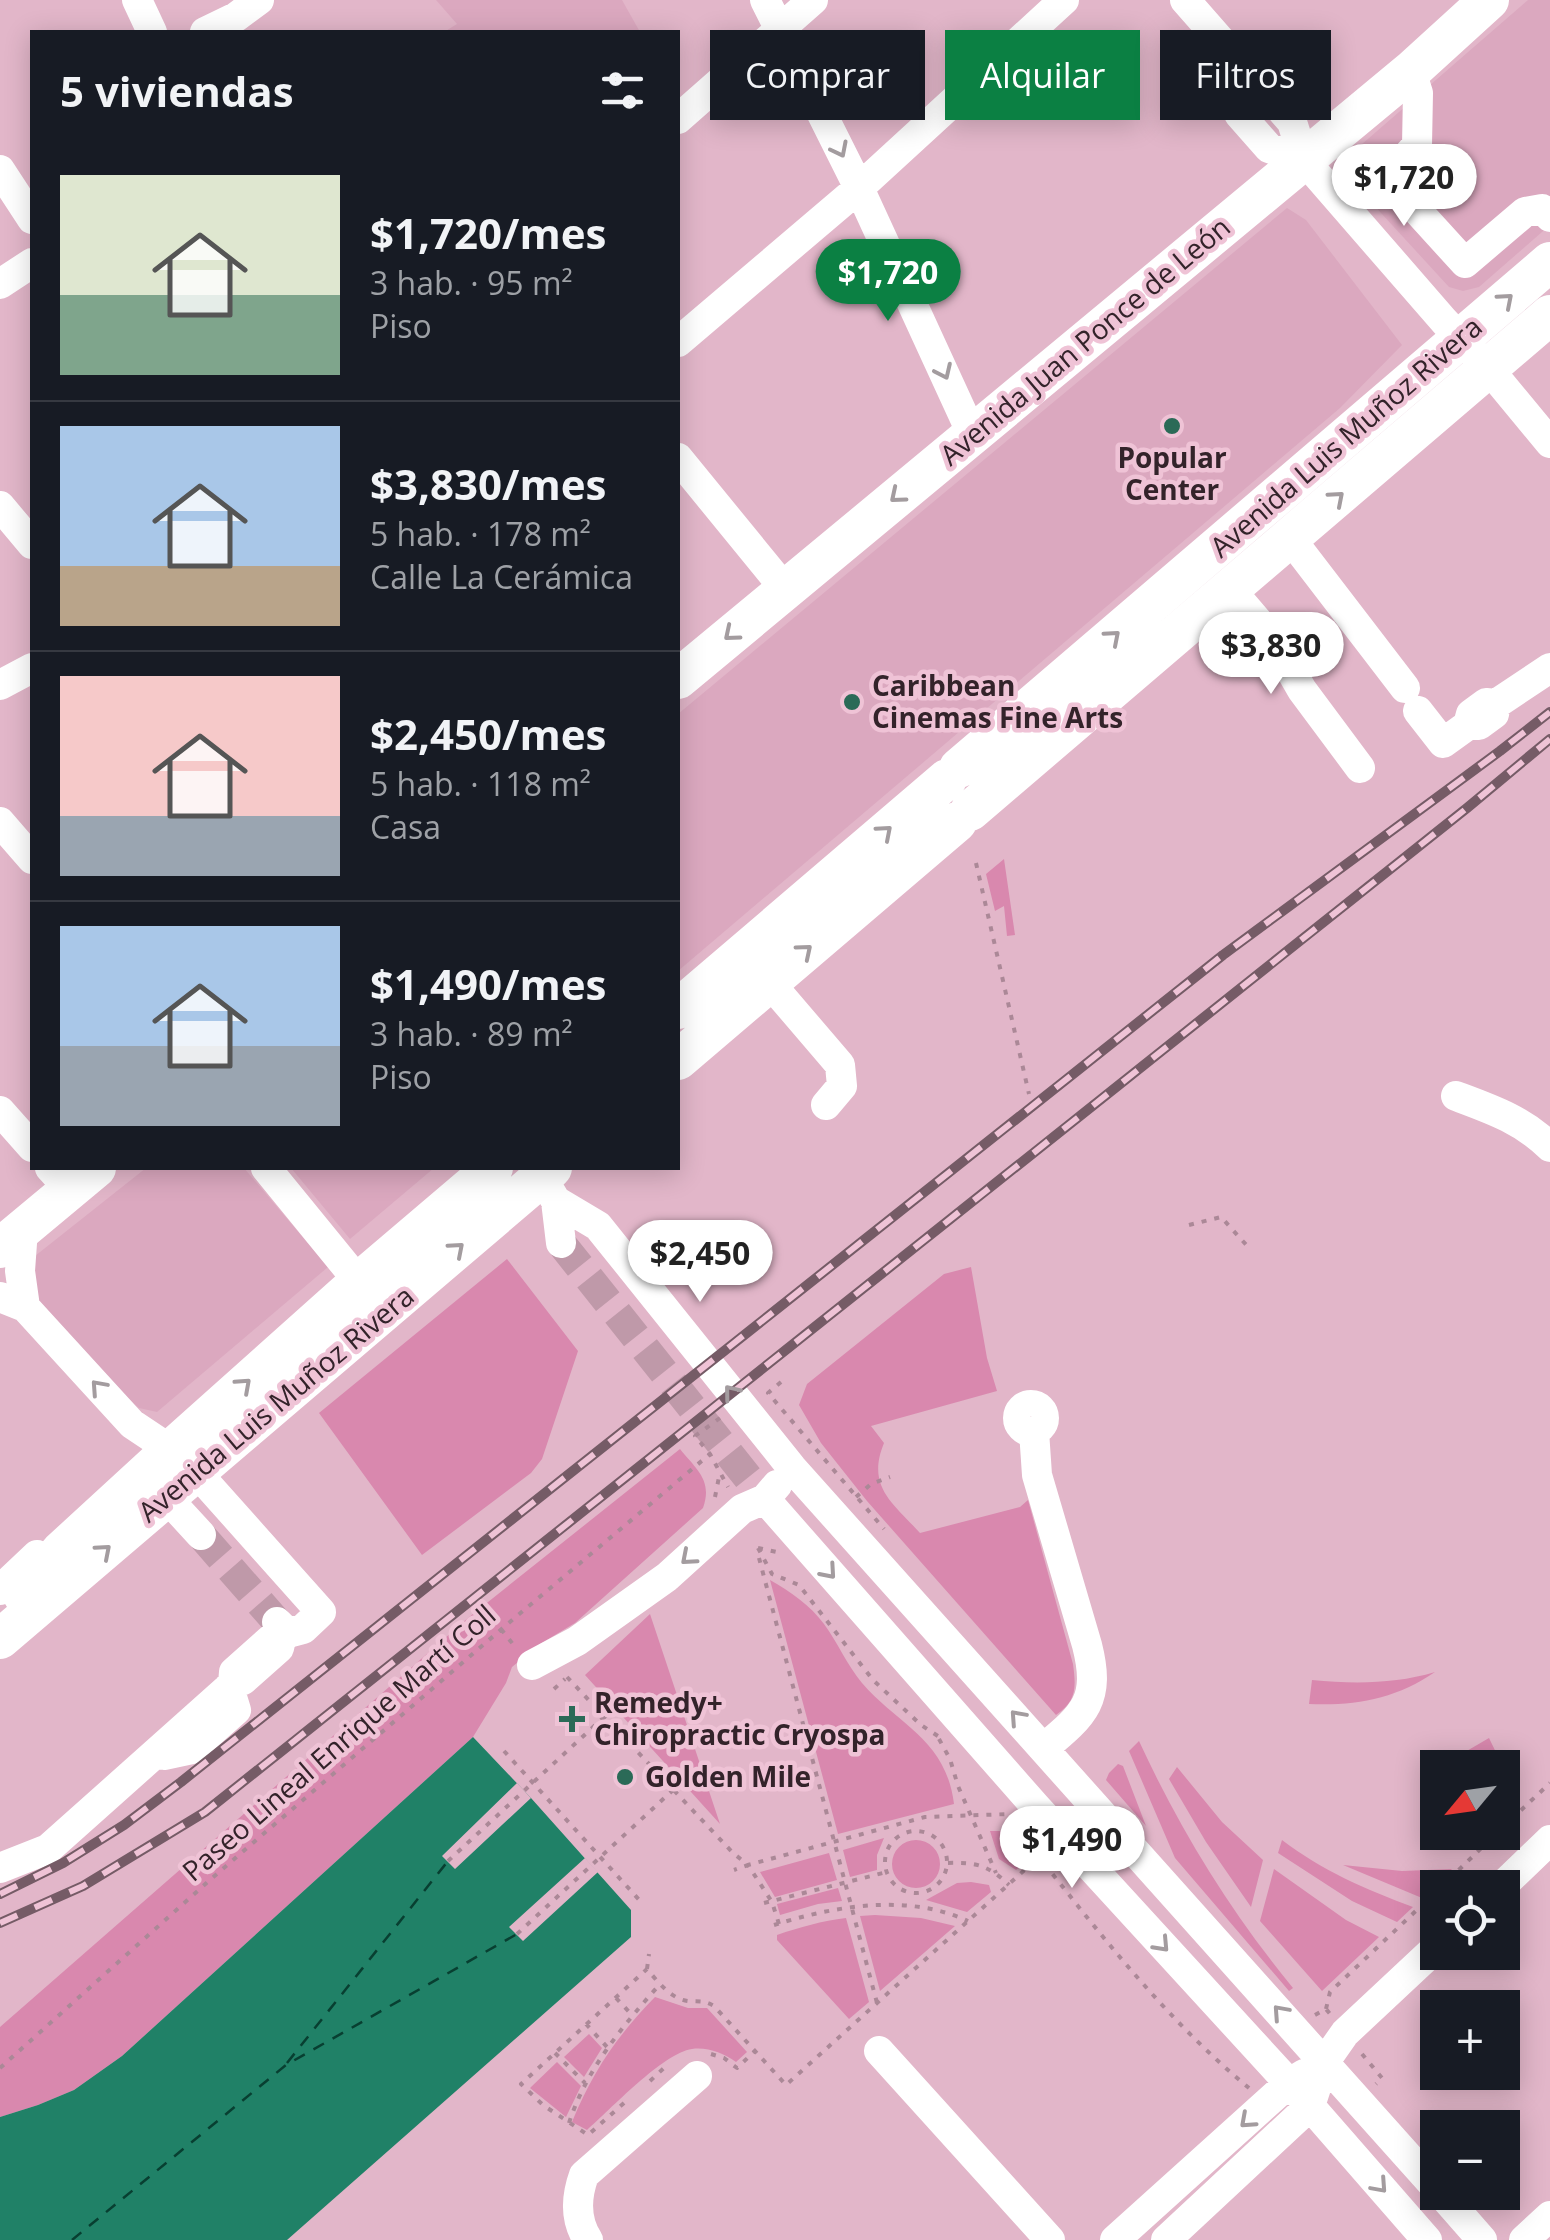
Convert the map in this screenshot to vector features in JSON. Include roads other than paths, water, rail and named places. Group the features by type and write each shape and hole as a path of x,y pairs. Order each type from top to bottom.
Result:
{"main road":[{"name":"Avenida Juan Ponce de León","path":"680,677 1411,71 1489,0"},
{"name":"Avenida Luis Muñoz Rivera","path":"680,1007 1230,589 1290,538 1474,353 1550,262"},
{"name":"Avenida Luis Muñoz Rivera","path":"680,1058 770,982 958,795 1474,353 1550,315"},
{"name":"Avenida Luis Muñoz Rivera","path":"178,1473 359,1282 491,1170"},
{"path":"12,1239 72,1175"},
{"name":"Avenida Luis Muñoz Rivera","path":"8,1609 61,1551 178,1473 546,1178"}],"street":[{"path":"137,0 151,30"},
{"path":"210,30 259,0"},
{"path":"765,0 780,30 814,0"},
{"path":"680,340 859,188 1064,0"},
{"path":"1184,0 1292,122 1304,160 1550,443"},
{"path":"1411,71 1418,93 1417,144 1393,172 1394,185 1465,263 1524,212 1542,208 1550,217"},
{"path":"680,116 710,90"},
{"path":"825,120 972,434"},
{"path":"0,170 28,201"},
{"path":"0,284 30,264"},
{"path":"680,460 785,589"},
{"path":"0,506 30,542"},
{"path":"1290,538 1443,743 1468,725 1479,725 1494,714 1496,704 1550,668"},
{"path":"1230,589 1272,638 1302,690 1360,768"},
{"path":"0,684 30,669"},
{"path":"0,822 30,857"},
{"path":"770,982 840,1065 842,1086 826,1105"},
{"path":"1456,1096 1508,1116 1538,1134 1550,1147"},
{"path":"0,1111 30,1145"},
{"path":"268,1170 359,1282"},
{"path":"546,1178 561,1243"},
{"path":"546,1178 598,1226 792,1468 1420,2170"},
{"path":"0,1868 48,1849 240,1680 234,1672 271,1639 303,1629 321,1612 178,1473 13,1302 20,1271 12,1239"},
{"path":"1034,1430 1037,1474 1093,1674 1086,1705 1044,1748"},
{"path":"532,1665 577,1641 667,1577 792,1468"},
{"path":"178,1473 201,1536"},
{"path":"754,1504 1289,2082 1427,2240"},
{"path":"1519,1870 1550,1840"},
{"path":"1166,2240 1310,2106 1324,2062 1345,2033 1420,1963"},
{"path":"879,2051 1050,2240"},
{"path":"1114,2240 1289,2082 1324,2062"},
{"path":"588,2240 577,2212 584,2176 703,2065"},
{"path":"1456,2210 1482,2240"},
{"path":"1524,2240 1550,2216"}],"tunnel":[{"path":"561,1243 765,1499"},
{"path":"201,1535 277,1622"}],"railway":[{"path":"0,1894 63,1863 124,1825 181,1782 1223,955 1550,712"},
{"path":"0,1923 83,1886 205,1812 1550,739"}],"place":[{"name":"Popular Center","path":"1172,426"},
{"name":"Caribbean Cinemas Fine Arts","path":"852,702"},
{"name":"Remedy+ Chiropractic Cryospa","path":"572,1719"},
{"name":"Golden Mile","path":"625,1777"}]}
